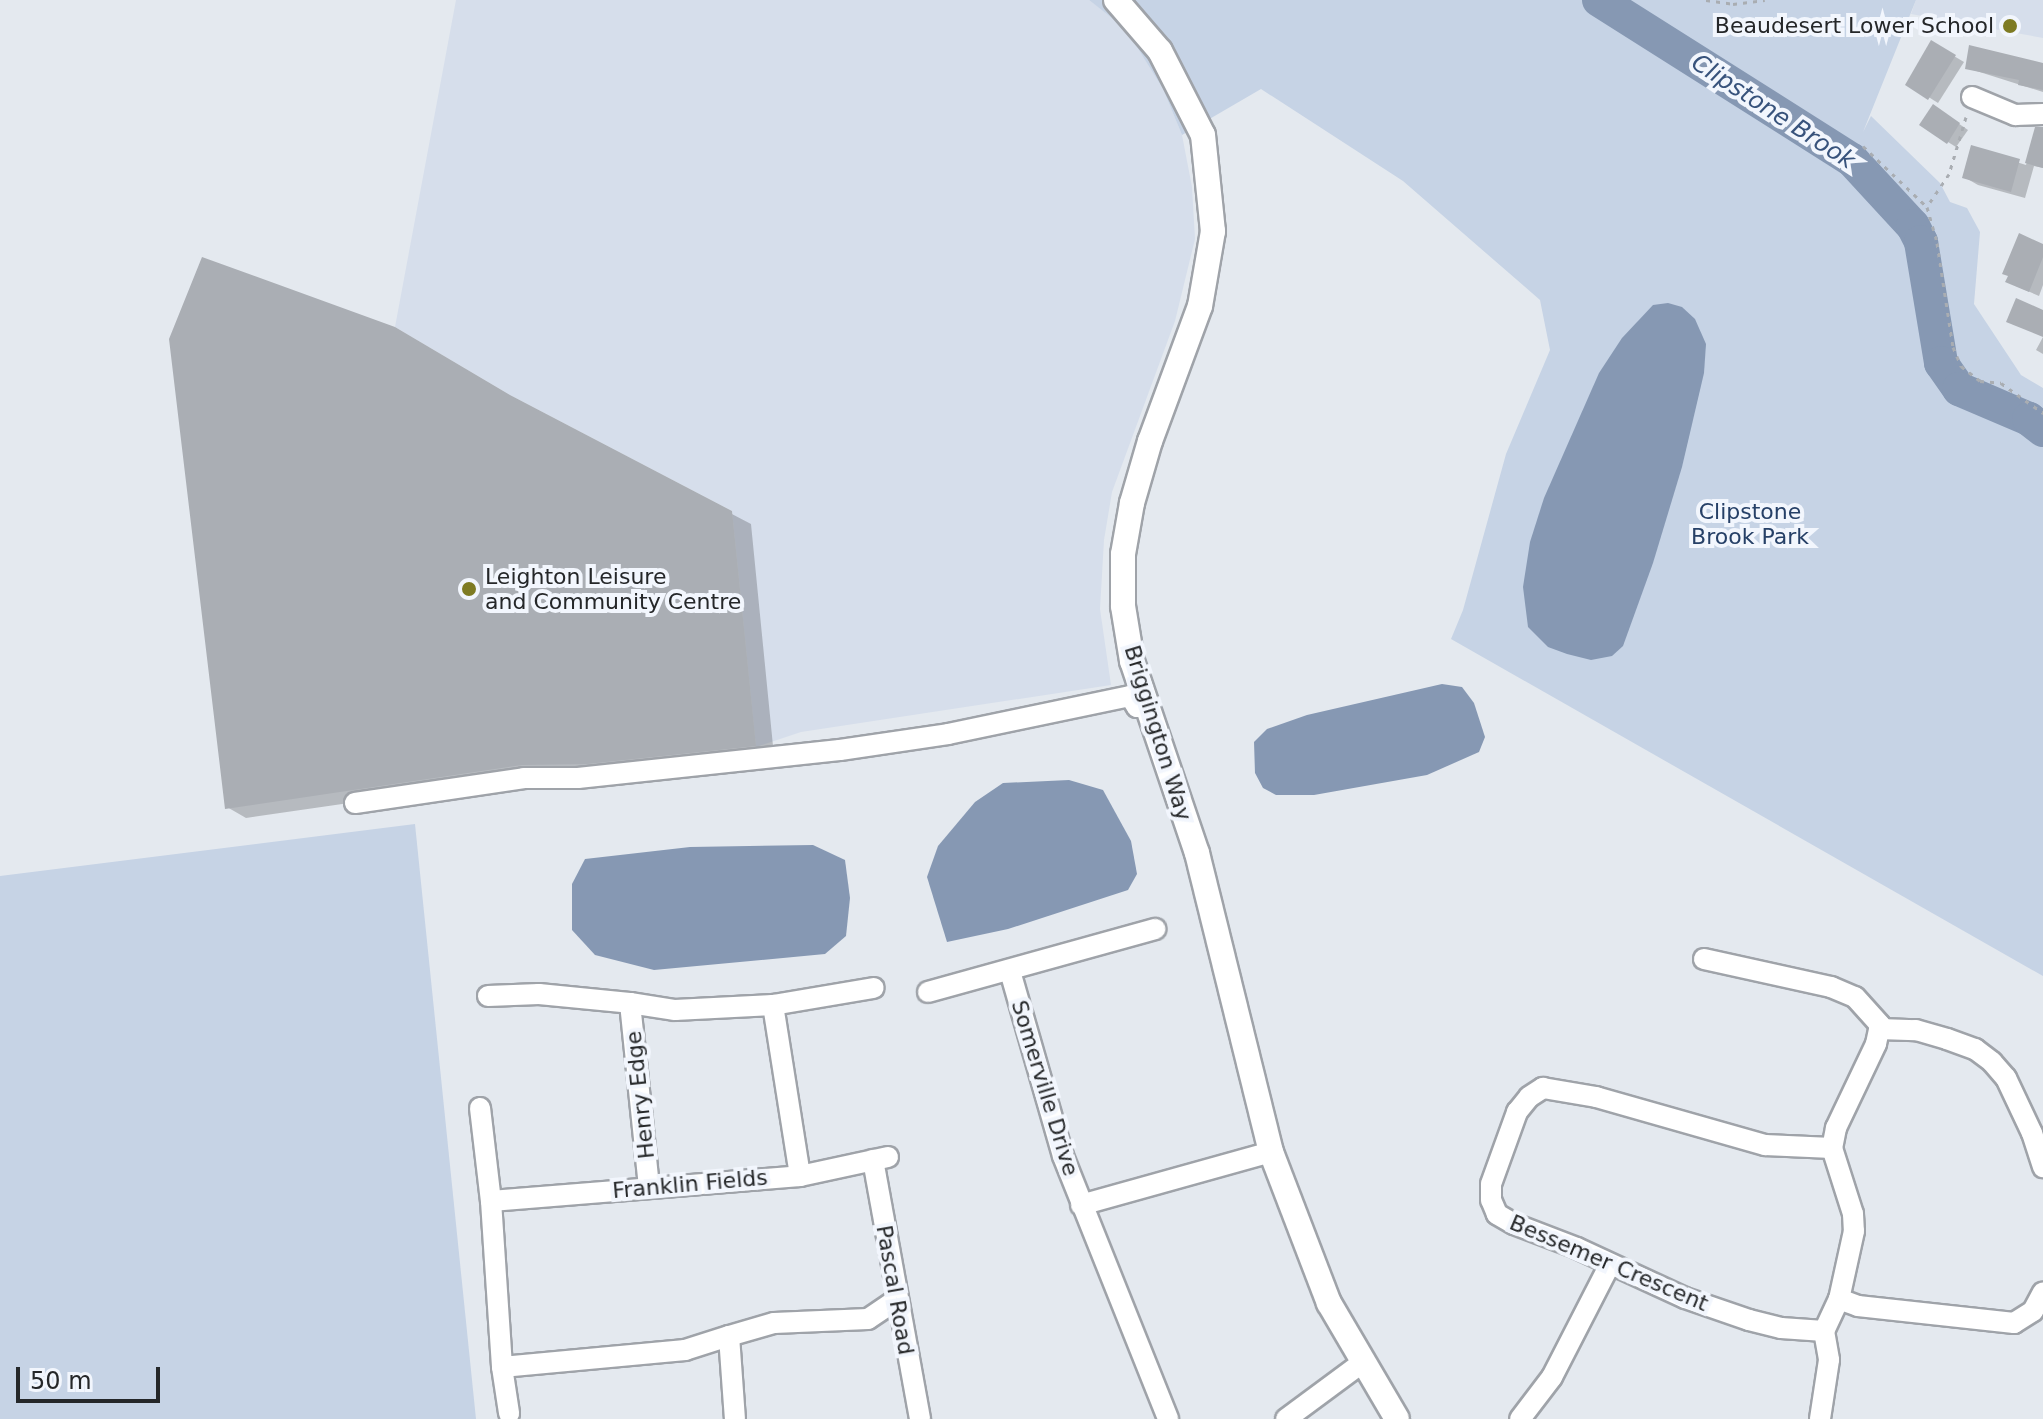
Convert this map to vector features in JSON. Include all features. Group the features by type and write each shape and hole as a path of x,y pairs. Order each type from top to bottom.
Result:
{"street":[{"name":"Briggington Way","path":"1116,0 1160,51 1203,135 1213,231 1200,306 1150,441 1132,503 1123,554 1123,606 1132,661 1197,853 1271,1152 1329,1303 1397,1419"},
{"path":"1972,97 2015,115 2043,114"},
{"path":"355,803 524,778 578,778 840,750 948,734 1130,696 1137,707 1146,706"},
{"name":"Somerville Drive","path":"928,992 1155,929"},
{"path":"1704,959 1831,987 1855,997 1871,1012 1879,1029 1876,1044 1836,1128 1832,1148 1853,1214 1854,1231 1839,1299 1831,1324 1824,1331 1829,1360 1820,1419"},
{"name":"Somerville Drive","path":"1010,971 1063,1156 1168,1419"},
{"name":"Henry Edge","path":"488,996 539,994 675,1010 773,1005 874,988"},
{"name":"Henry Edge","path":"630,1003 649,1187"},
{"path":"773,1005 800,1176"},
{"path":"1879,1029 1916,1030 1947,1039 1975,1049 1992,1062 2006,1078 2043,1167"},
{"name":"Bessemer Crescent","path":"1824,1331 1781,1328 1685,1298 1514,1224 1497,1214 1491,1200 1491,1184 1517,1112 1529,1097 1543,1088 1596,1097 1765,1145 1832,1148"},
{"path":"480,1108 491,1201 502,1367 509,1413"},
{"name":"Somerville Drive","path":"1081,1205 1271,1152"},
{"name":"Franklin Fields","path":"491,1201 800,1176 881,1159"},
{"name":"Pascal Road","path":"881,1159 898,1299 920,1419"},
{"path":"1530,1416 1610,1264"},
{"path":"1839,1299 1858,1306 2014,1323 2033,1311 2043,1292"},
{"path":"502,1367 685,1350 774,1323 868,1319 898,1299"},
{"path":"729,1336 735,1419"},
{"path":"1286,1419 1363,1362"}],"path":[{"path":"1706,0 1733,4 1765,0"},
{"path":"1927,207 1949,174 1972,97"},
{"path":"1863,146 1927,207 1937,243 1953,347 1961,366 1980,381 2001,383 2015,390 2043,413"}],"shaded area":[{"path":"456,0 1089,0 1126,28 1163,89 1182,135 1192,187 1195,239 1175,321 1112,492 1104,540 1100,609 1111,685 801,732 756,747 732,511 510,395 395,327"},
{"name":"Beaudesert Lower School","path":"1916,0 2043,0 2043,38 1911,14"},
{"path":"1668,303 1682,307 1695,319 1706,344 1704,373 1682,467 1653,563 1623,646 1612,656 1591,660 1567,654 1548,647 1528,627 1523,587 1530,542 1544,498 1599,373 1622,338 1653,305"},
{"path":"1442,684 1462,687 1474,703 1485,737 1479,752 1427,775 1314,795 1276,795 1263,788 1255,773 1254,742 1267,729 1307,715"},
{"path":"1069,780 1103,790 1131,841 1137,874 1128,890 1008,929 947,942 927,877 938,846 975,802 1003,783"},
{"path":"813,845 845,860 850,898 846,936 825,954 654,970 595,955 572,930 572,884 585,859 690,847"}],"green space":[{"name":"Clipstone Brook Park","path":"1089,0 1916,0 1863,132 1871,116 1940,183 1950,202 1967,208 1980,232 1974,304 2021,375 2043,388 2043,423 2033,415 1963,385 1946,361 1925,240 1917,223 1854,156 1852,160 1895,206 1921,242 1941,363 1959,389 2029,419 2043,430 2043,976 1451,639 1463,610 1506,454 1550,350 1540,300 1403,181 1261,89 1182,135 1163,89 1126,29"},
{"path":"415,824 476,1419 0,1419 0,876"}],"building":[{"path":"1931,40 1956,55 1928,100 1905,85"},
{"path":"1969,45 2043,63 2043,90 2018,85 2019,80 1965,69"},
{"path":"1933,104 1960,123 1947,144 1919,125"},
{"path":"2035,127 2043,127 2043,168 2025,163"},
{"path":"1971,145 2020,159 2011,192 1962,178"},
{"path":"2019,233 2043,244 2043,257 2029,292 2005,282 2008,276 2002,274"},
{"name":"Leighton Leisure and Community Centre","path":"202,257 395,327 510,395 732,511 756,746 587,764 522,765 225,809 169,339"},
{"path":"2016,298 2043,310 2043,337 2006,322"}],"waterway":[{"name":"Clipstone Brook","path":"1599,0 1852,160 1913,226 1921,242 1941,363 1959,389 2029,419 2043,430"}],"place":[{"name":"Beaudesert Lower School","path":"2010,26"},
{"name":"Leighton Leisure and Community Centre","path":"469,589"}]}
